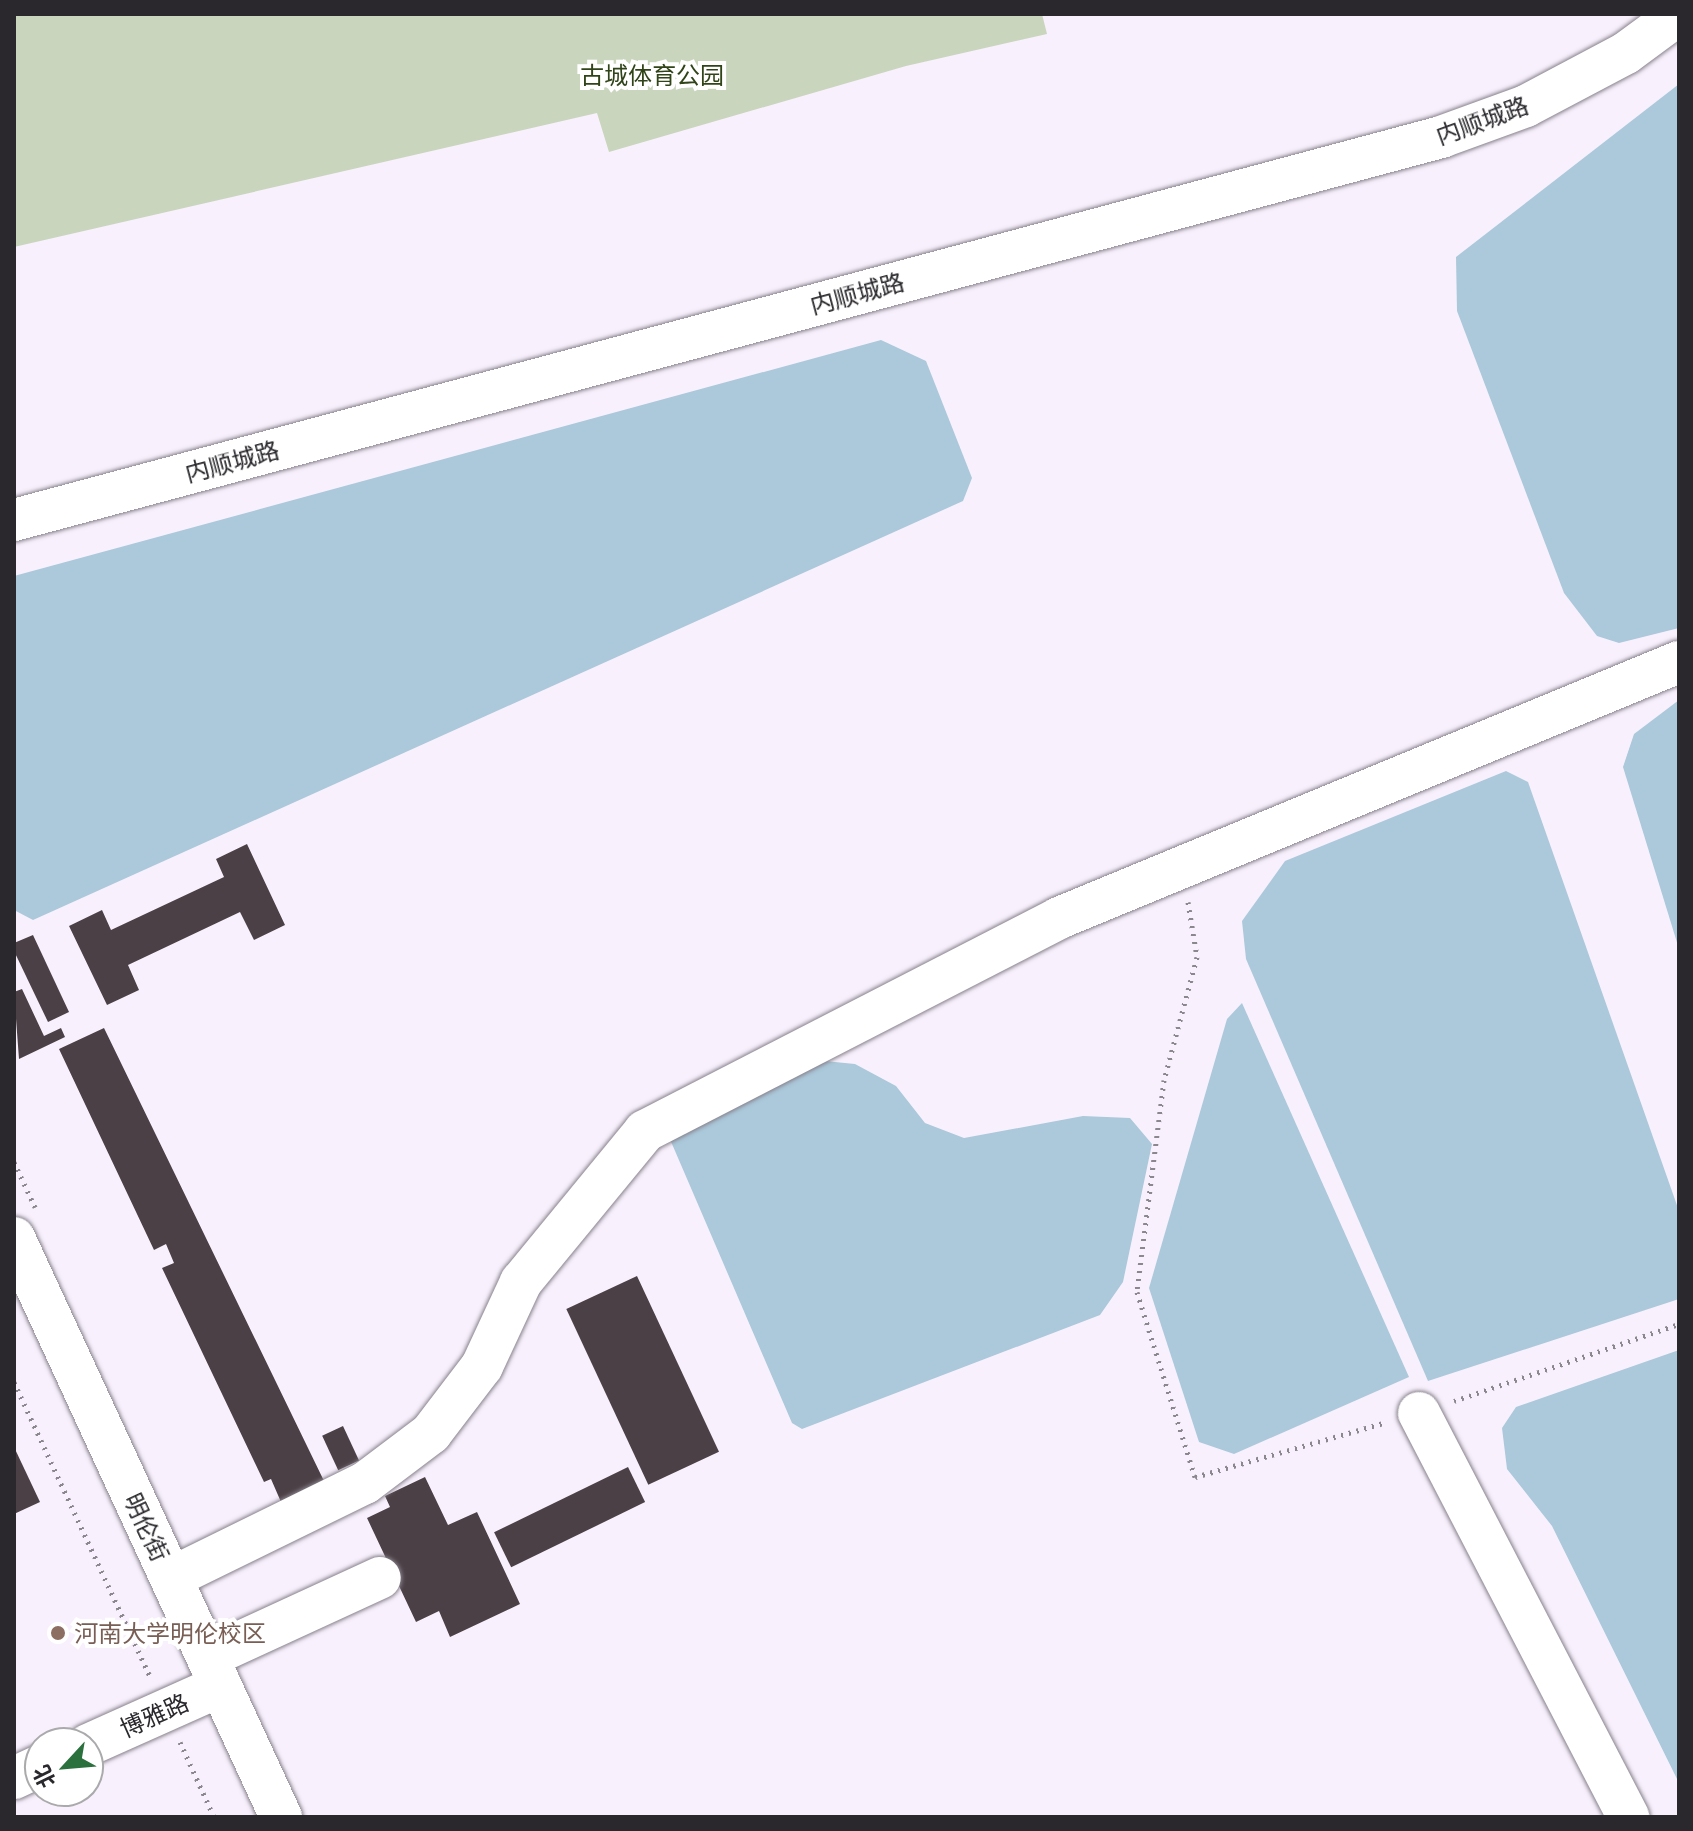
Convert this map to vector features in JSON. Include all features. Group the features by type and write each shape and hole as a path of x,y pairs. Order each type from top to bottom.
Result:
{"street":[{"name":"内顺城路","path":"14,520 1441,137 1526,106 1626,53 1679,14"},
{"path":"171,1578 365,1483 431,1433 482,1366 521,1282 645,1131 1059,918 1679,662"},
{"name":"明伦街","path":"14,1238 171,1578 197,1688 281,1817"},
{"name":"明伦街","path":"14,1307 197,1688 250,1817"},
{"path":"1419,1413 1628,1817"},
{"name":"博雅路","path":"104,1737 197,1688 380,1578"}],"path":[{"path":"1182,866 1197,957 1164,1080 1137,1292 1195,1477 1419,1413 1679,1324"},
{"path":"14,1382 197,1688 214,1817"}],"green space":[{"name":"古城体育公园","path":"14,14 1042,14 1047,34 906,66 609,152 597,113 14,247"}],"water":[{"path":"1679,84 1679,628 1619,643 1597,636 1564,593 1457,311 1456,257"},
{"path":"881,340 926,361 972,478 963,501 33,920 14,910 14,576"},
{"path":"1679,700 1679,949 1623,767 1634,734"},
{"path":"1506,771 1528,782 1679,1211 1679,1299 1428,1381 1246,959 1242,921 1285,861"},
{"path":"1242,1003 1409,1377 1234,1454 1199,1442 1149,1288 1227,1019"},
{"path":"825,1061 855,1064 896,1086 925,1123 964,1138 1083,1116 1130,1118 1152,1144 1123,1282 1100,1315 802,1429 792,1423 666,1130"},
{"path":"1679,1350 1679,1783 1552,1526 1507,1469 1502,1428 1516,1407"}],"building":[{"path":"247,844 285,925 254,940 240,912 128,965 139,990 107,1005 69,926 102,910 111,930 224,877 216,859"},
{"path":"33,935 69,1012 48,1022 14,951 14,943"},
{"path":"22,989 44,1036 61,1028 65,1037 19,1059 14,992"},
{"path":"104,1028 324,1481 281,1502 271,1479 264,1482 162,1268 174,1263 166,1244 154,1250 59,1049"},
{"path":"637,1276 719,1452 648,1485 566,1309"},
{"path":"343,1426 359,1460 338,1470 322,1436"},
{"path":"14,1447 40,1502 14,1514"},
{"path":"628,1467 645,1502 511,1567 494,1532"},
{"path":"425,1477 448,1525 477,1512 520,1604 450,1637 439,1611 416,1622 367,1518 390,1507 385,1496"}],"place":[{"name":"河南大学明伦校区","path":"58,1633"}]}
